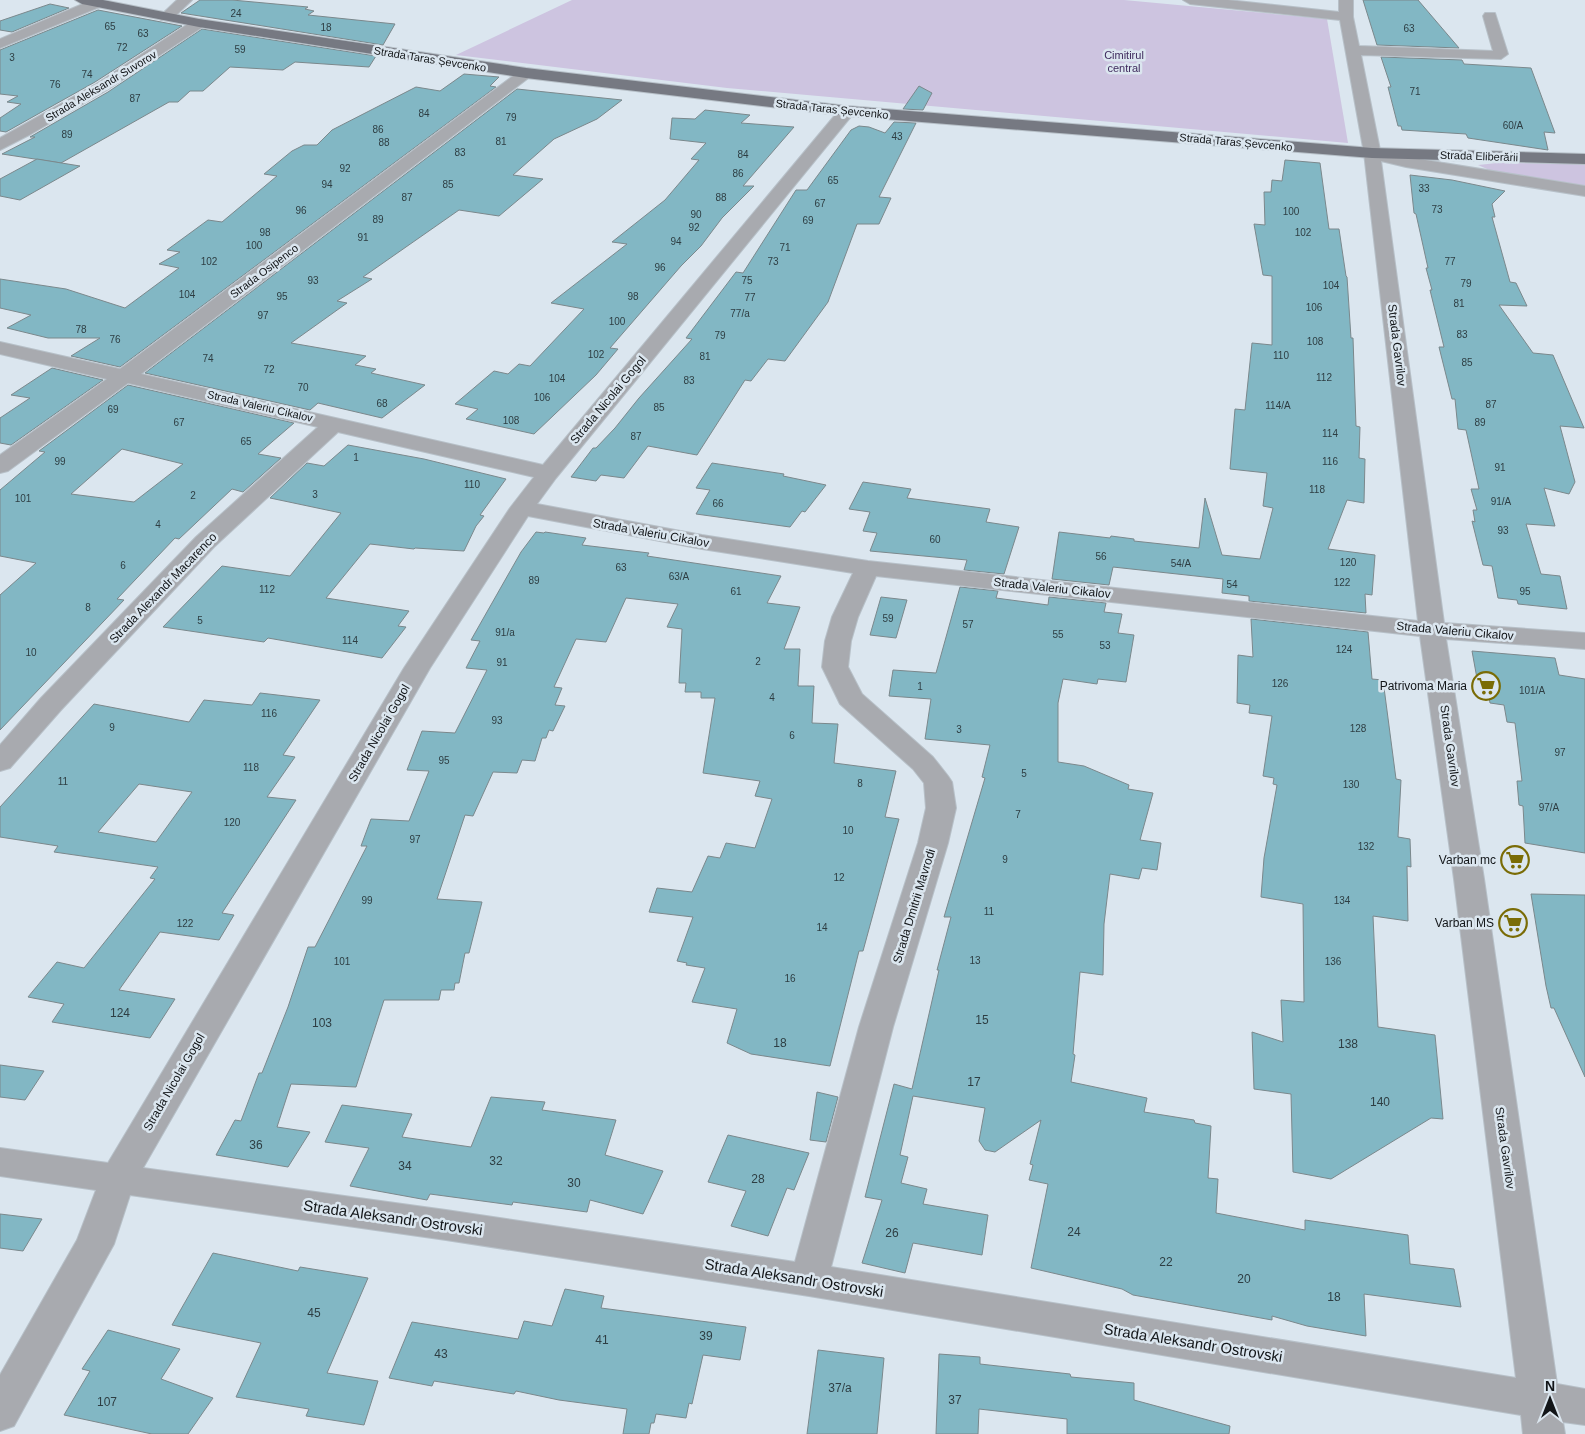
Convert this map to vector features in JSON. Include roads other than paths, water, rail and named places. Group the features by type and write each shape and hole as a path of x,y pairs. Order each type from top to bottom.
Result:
{"main road":[{"name":"Strada Taras Șevcenko","path":"89,1 200,23 526,73 847,111 1372,153"},
{"name":"Strada Eliberării","path":"1372,153 1585,159"}],"street":[{"path":"166,16 186,0"},
{"path":"1190,0 1346,17"},
{"name":"Strada Gavrilov","path":"1346,0 1346,17 1372,153 1432,630 1469,879 1541,1417"},
{"path":"0,44 89,1"},
{"path":"1353,50 1496,56 1501,54 1490,16"},
{"name":"Strada Aleksandr Suvorov","path":"0,144 53,117 115,80 200,23"},
{"name":"Strada Osipenco","path":"0,466 126,375 526,73"},
{"name":"Strada Nicolai Gogol","path":"0,1413 95,1244 118,1178 417,668 522,508 548,473 847,111"},
{"name":"Strada Taras Șevcenko","path":"1372,153 1406,162 1585,192"},
{"name":"Strada Valeriu Cikalov","path":"0,348 126,375 548,473"},
{"name":"Strada Alexandr Macarenco","path":"0,762 51,704 206,542 335,423"},
{"name":"Strada Valeriu Cikalov","path":"522,508 702,542 868,568 1432,630 1585,641"},
{"name":"Strada Dmitrii Mavrodi","path":"809,1280 876,1027 942,808 938,782 923,763 850,698 836,667 838,641 845,617 868,568"},
{"name":"Strada Aleksandr Ostrovski","path":"0,1162 809,1280 1541,1417 1585,1407"}],"place":[{"name":"Patrivoma Maria","path":"1486,686"},
{"name":"Varban mc","path":"1515,860"},
{"name":"Varban MS","path":"1513,923"}],"park label":[{"name":"Cimitirul central","path":"1124,61"}]}
